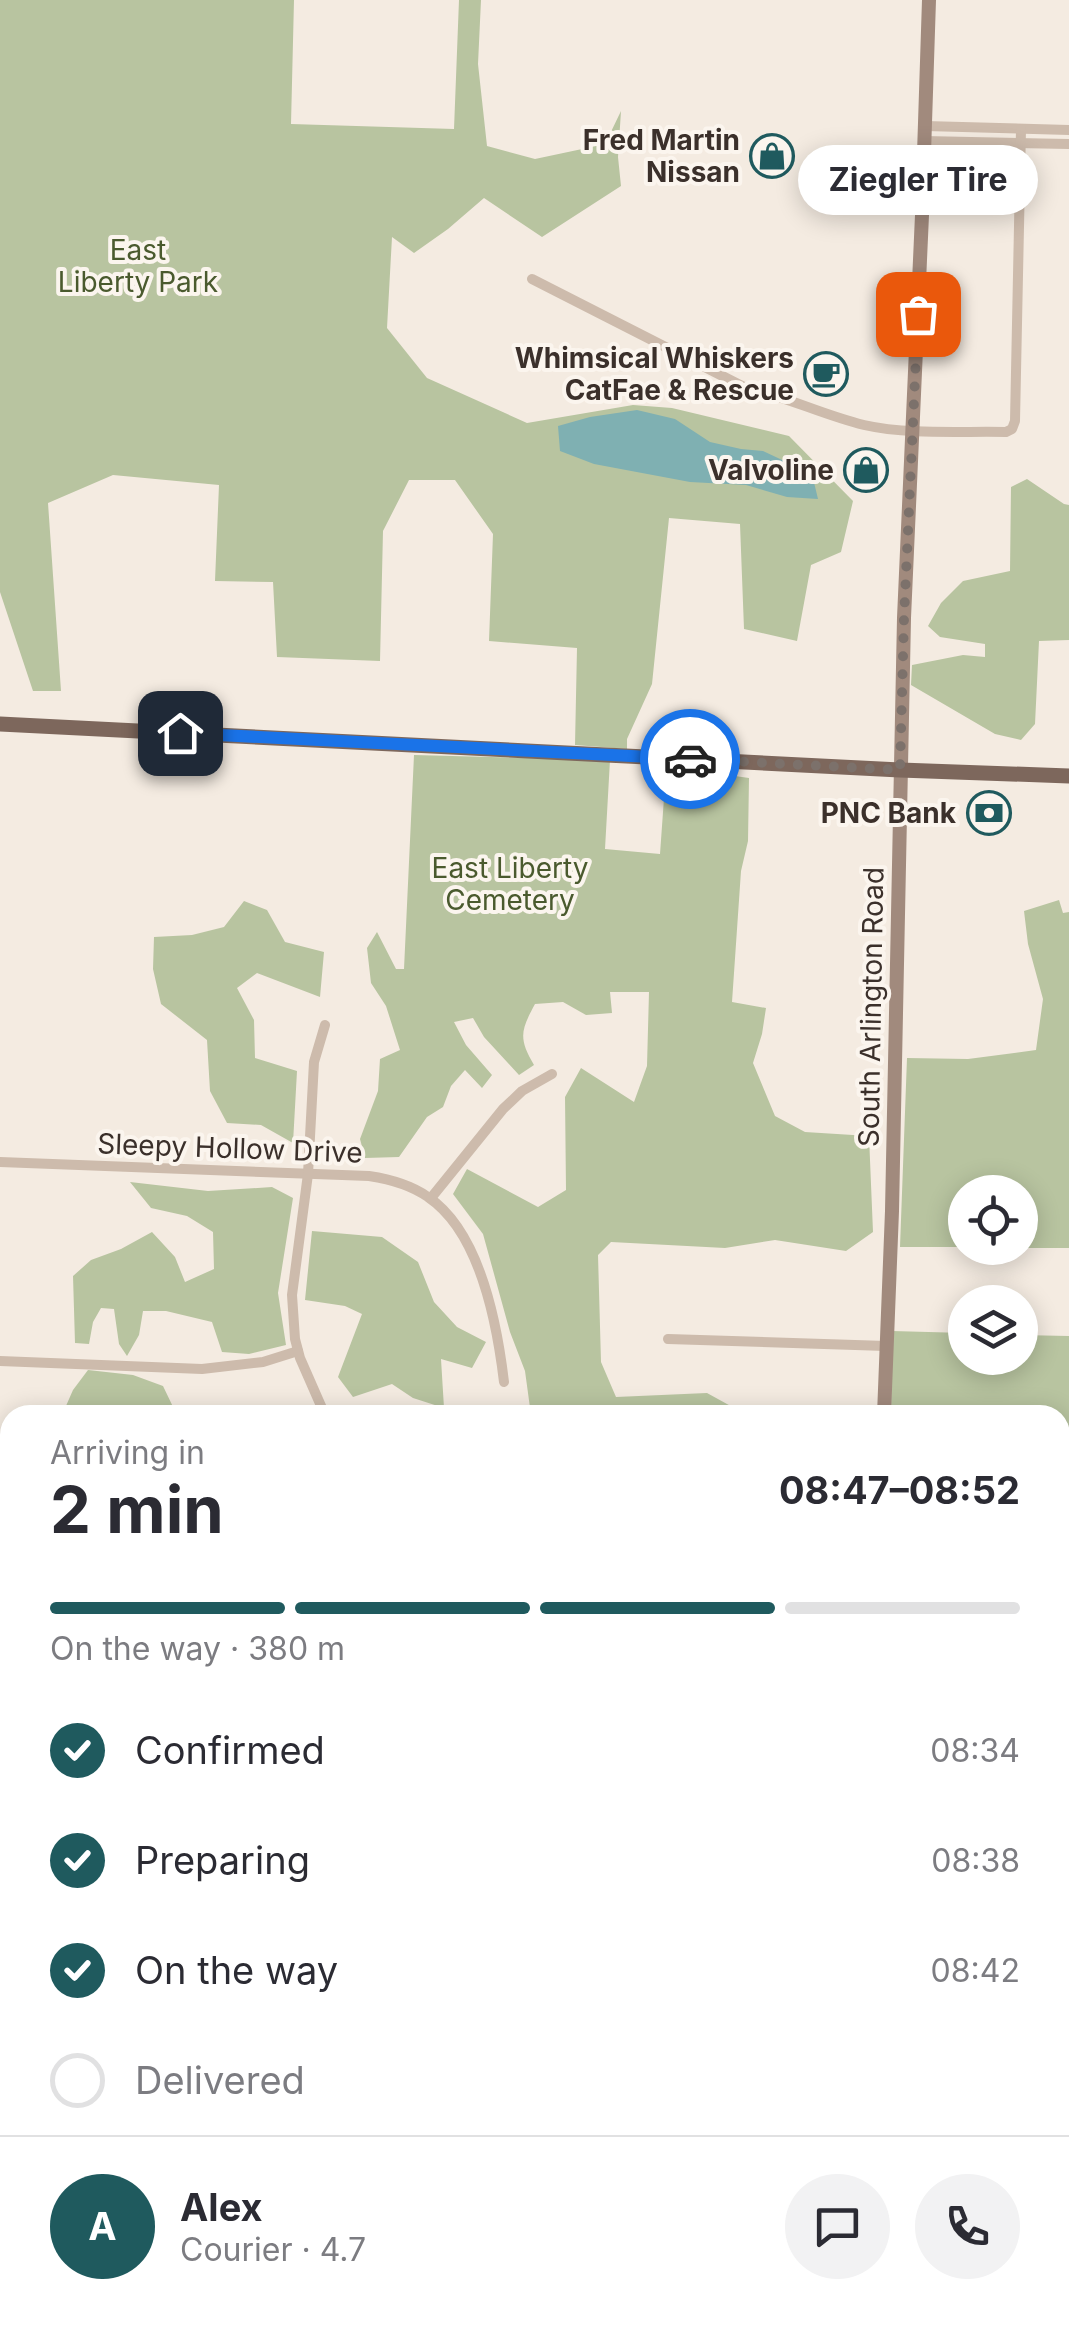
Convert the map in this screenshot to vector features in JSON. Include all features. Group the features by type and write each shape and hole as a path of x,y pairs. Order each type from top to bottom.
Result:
{"main road":[{"name":"South Arlington Road","path":"884,1405 904,618 928,0"},
{"path":"0,724 1069,776"}],"street":[{"path":"532,279 744,387 864,425 1006,432 1014,426 1021,129"},
{"path":"925,134 1069,130"},
{"path":"925,134 1069,144"},
{"path":"321,1405 298,1351 292,1295 308,1174 314,1062 326,1025"},
{"path":"431,1198 503,1109 522,1091 552,1074"},
{"name":"Sleepy Hollow Drive","path":"0,1162 375,1176 405,1185 431,1198 460,1230 479,1272 500,1346 504,1382"},
{"path":"668,1339 886,1346"},
{"path":"0,1361 202,1369 251,1364 298,1351"}],"green space":[{"name":"East Liberty Park","path":"0,0 294,0 291,124 454,129 459,0 481,0 478,64 487,146 535,159 601,145 621,111 621,186 542,237 484,198 414,253 392,237 387,328 427,378 527,423 633,405 672,408 789,436 853,501 841,552 811,565 797,641 744,629 740,524 669,518 652,684 627,739 627,749 575,745 577,648 489,641 493,534 455,480 409,480 383,531 380,661 277,657 273,582 215,581 219,485 113,475 48,503 61,691 33,691 0,592"},
{"path":"1027,479 1069,505 1069,640 1039,641 1035,724 1021,740 995,734 911,685 912,665 963,655 985,657 985,644 940,637 928,626 941,603 963,581 1010,571 1011,487"},
{"name":"East Liberty Cemetery","path":"414,755 610,760 605,849 660,854 666,770 749,778 748,841 741,871 732,1002 766,1008 753,1063 775,1116 805,1132 869,1136 873,1232 846,1251 775,1240 725,1248 611,1242 598,1255 601,1362 616,1397 707,1393 729,1405 530,1405 525,1371 483,1234 453,1194 467,1169 538,1207 566,1190 565,1097 581,1068 634,1102 647,1066 649,992 610,992 612,1013 586,1015 563,1002 535,1004 523,1034 534,1065 519,1075 484,1037 473,1018 454,1022 466,1045 492,1075 482,1088 465,1070 451,1086 443,1107 427,1117 399,1157 365,1158 360,1139 378,1091 380,1059 400,1050 386,1006 371,983 367,948 377,932 396,969 404,969"},
{"path":"1059,900 1063,913 1069,912 1069,1248 1038,1248 1038,1175 948,1175 948,1247 900,1247 907,1058 968,1059 1036,1050 1043,999 1028,944 1024,911"},
{"path":"244,901 267,910 285,942 324,952 320,997 257,973 237,988 254,1020 255,1058 297,1071 293,1143 261,1125 227,1123 210,1091 207,1040 161,1004 153,969 154,937 192,935 224,927"},
{"path":"130,1182 208,1191 272,1187 293,1198 278,1293 286,1345 249,1354 222,1352 212,1322 166,1311 143,1311 139,1335 127,1356 119,1344 114,1309 101,1308 93,1322 89,1344 75,1343 73,1276 91,1260 152,1232 175,1257 185,1282 214,1269 213,1232 187,1216 151,1208"},
{"path":"312,1231 382,1237 418,1262 434,1302 457,1327 486,1342 472,1368 441,1359 444,1405 413,1398 392,1384 353,1397 338,1377 362,1314 345,1306 305,1300"},
{"path":"892,1331 948,1333 948,1375 1038,1375 1038,1335 1069,1336 1069,1405 891,1405"},
{"path":"88,1370 133,1375 163,1386 172,1405 66,1405"}],"water":[{"path":"637,410 675,419 710,442 763,451 812,474 818,499 787,497 746,485 690,482 594,464 560,451 558,426"}],"way so far":[{"path":"690,759 900,770 918,314"}],"place":[{"name":"Fred Martin Nissan","path":"772,156"},
{"name":"Ziegler Tire","path":"918,314"},
{"name":"Whimsical Whiskers CatFae & Rescue","path":"826,374"},
{"name":"Valvoline","path":"866,470"},
{"name":"PNC Bank","path":"989,813"}],"route":[{"path":"180,733 690,759"}]}
